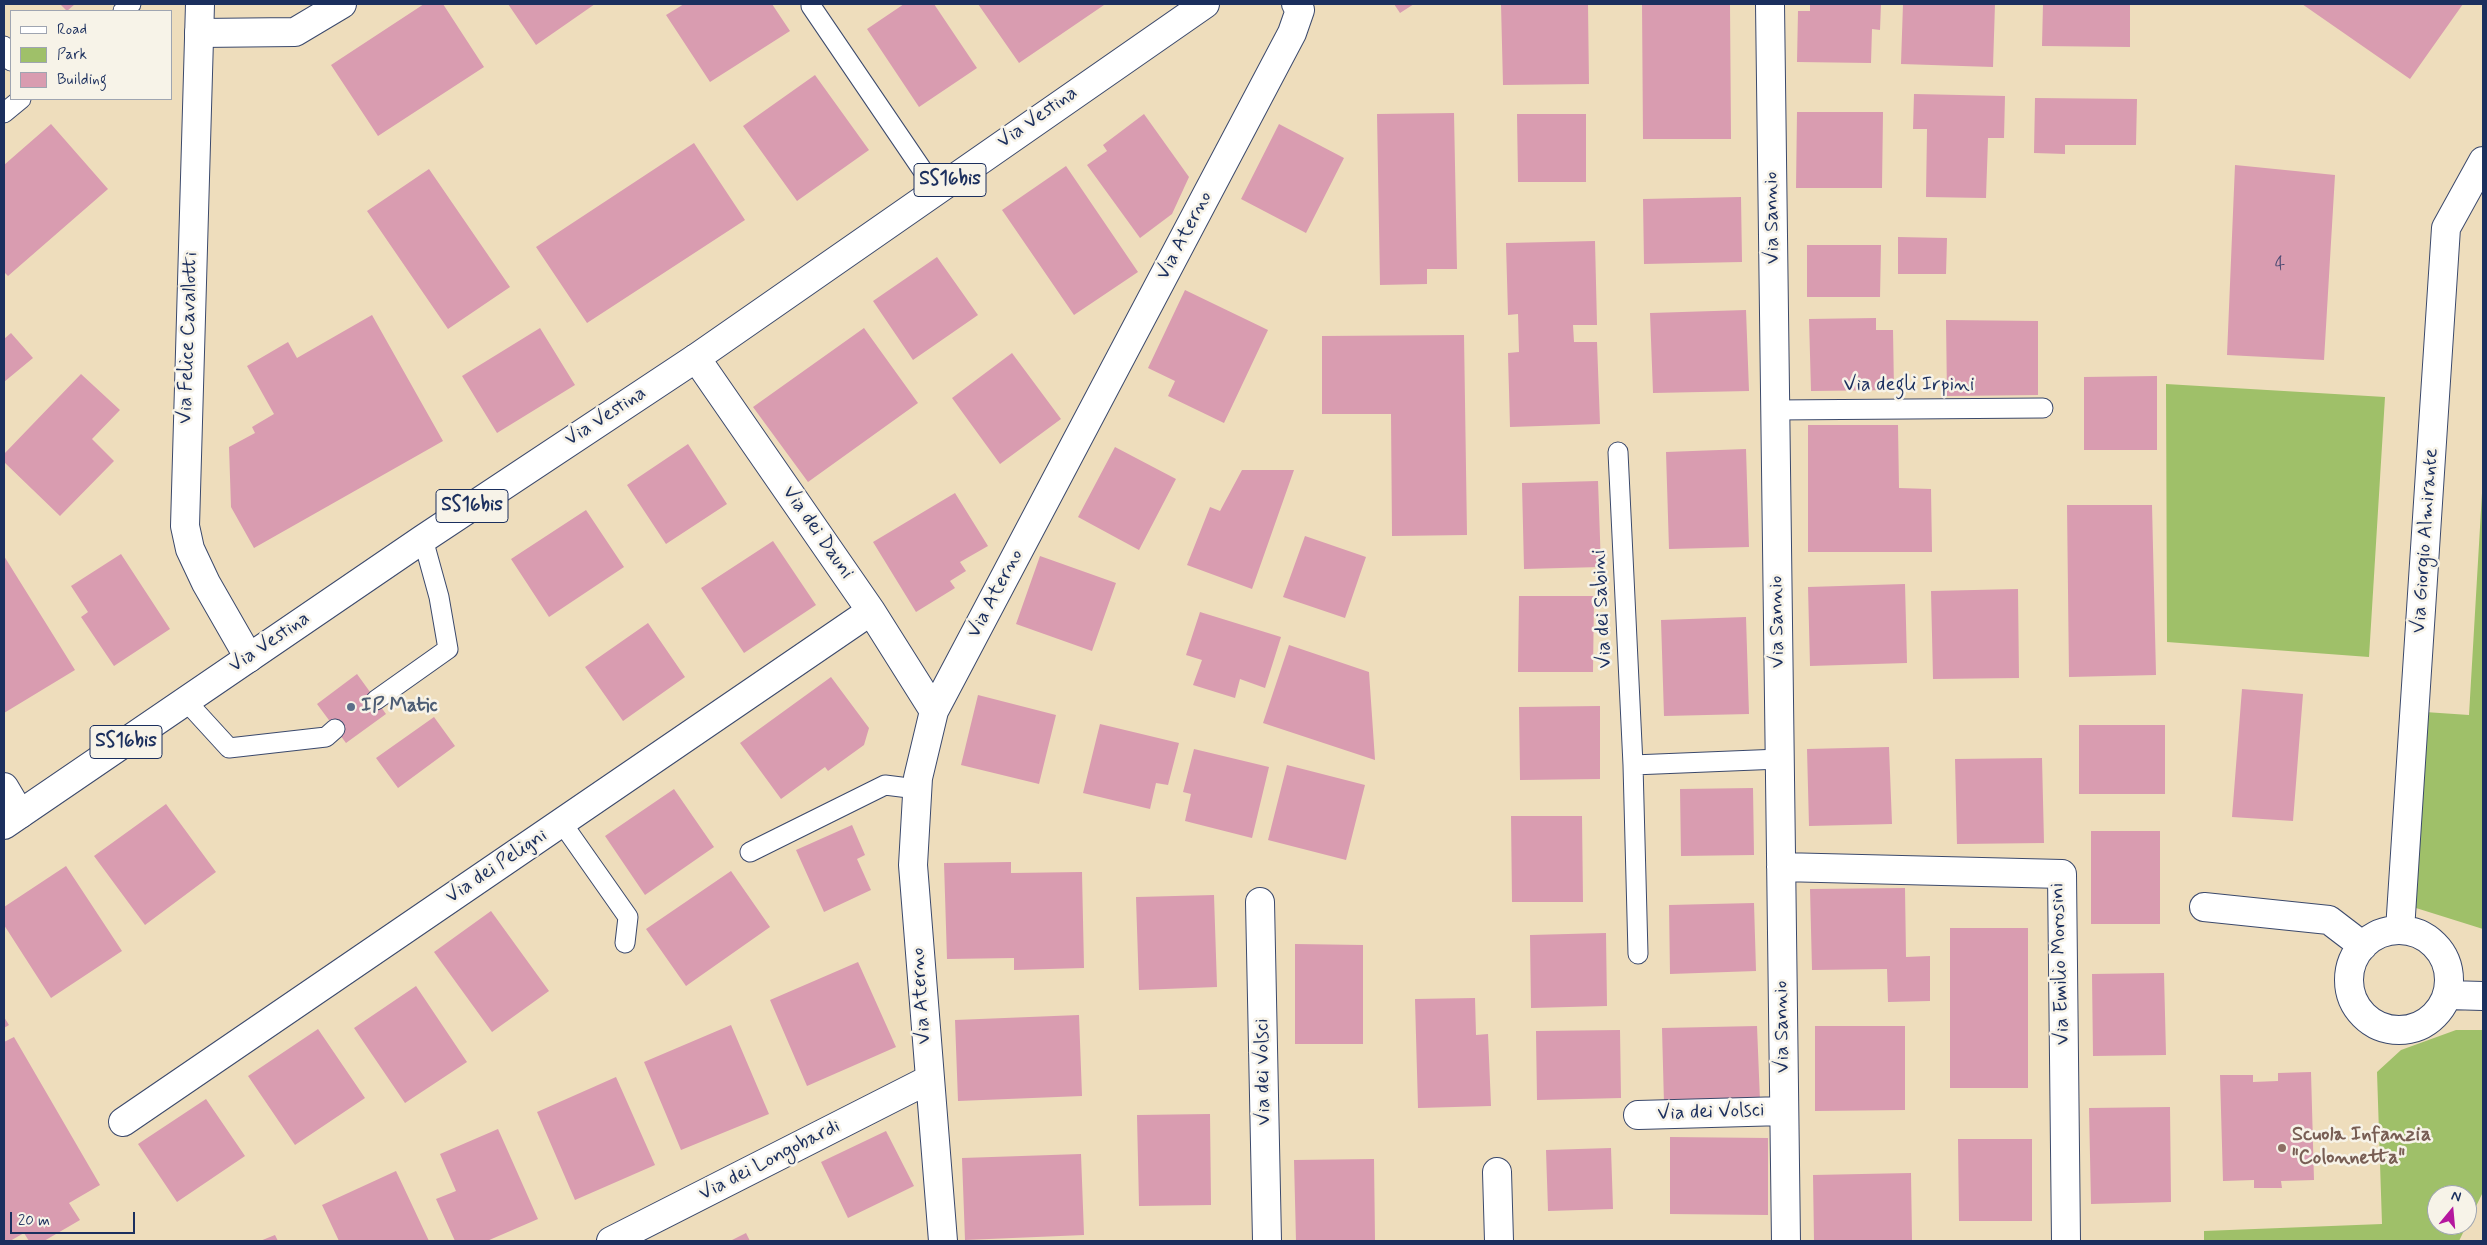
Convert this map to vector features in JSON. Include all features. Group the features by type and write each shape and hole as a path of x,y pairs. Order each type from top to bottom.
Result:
{"street":[{"name":"Via Felice Cavallotti","path":"200,4 185,526 190,549 206,583 249,658"},
{"path":"199,33 294,32 342,4"},
{"name":"Via Vestina","path":"12,820 423,538 696,358 1205,4"},
{"name":"Via Aterno","path":"943,1241 928,1080 913,865 917,789 934,711 1292,33 1300,10 1296,4"},
{"name":"Via Sannio","path":"1770,4 1786,1241"},
{"name":"Via Giorgio Almirante","path":"2400,930 2446,228 2483,161"},
{"name":"Via dei Dauni","path":"696,358 871,611 934,711"},
{"name":"Via dei Peligni","path":"123,1122 871,611"},
{"path":"4,787 12,820"},
{"name":"Via Emilio Morosini","path":"1781,867 2062,874 2066,1241"},
{"name":"Via dei Volsci","path":"1260,902 1267,1241"},
{"path":"2204,908 2329,920 2363,946"},
{"path":"2400,930 2415,933 2429,940 2440,951 2448,972 2448,995 2440,1009 2428,1021 2414,1028 2398,1030 2382,1027 2367,1019 2357,1006 2350,991 2350,975 2354,959 2363,946 2386,932 2400,930"},
{"path":"2448,995 2483,996"},
{"name":"Via dei Longobardi","path":"611,1241 928,1080"},
{"name":"Via dei Volsci","path":"1638,1115 1784,1111"},
{"path":"1497,1172 1499,1241"}],"lane":[{"path":"811,6 936,190"},
{"path":"4,46 10,59"},
{"path":"4,113 20,100"},
{"name":"Via degli Irpini","path":"1775,410 2043,408"},
{"name":"Via dei Sabini","path":"1618,452 1633,765 1638,954"},
{"path":"376,700 448,649 439,597 423,538"},
{"path":"186,700 229,748 326,737 335,729"},
{"path":"1633,765 1780,760"},
{"path":"750,852 885,785 917,789"},
{"path":"562,823 628,917 626,943"}],"green space":[{"path":"2166,384 2385,397 2369,657 2167,642"},
{"path":"2483,476 2483,929 2416,908 2425,712 2469,715"},
{"path":"2456,1030 2483,1030 2483,1192 2477,1204 2477,1185 2427,1185 2427,1235 2462,1235 2459,1241 2204,1241 2204,1231 2382,1224 2377,1072 2401,1050"}],"building":[{"path":"60,4 75,4 68,10"},
{"path":"424,4 443,4 484,67 378,136 331,65"},
{"path":"508,4 595,4 536,45"},
{"path":"684,4 772,4 790,31 710,82 666,15"},
{"path":"904,4 934,4 977,68 919,107 867,29"},
{"path":"978,4 1103,4 1104,5 1019,63"},
{"path":"1394,4 1414,4 1400,13"},
{"path":"1501,4 1588,4 1589,84 1503,85"},
{"path":"1642,4 1730,4 1731,139 1643,139"},
{"path":"1810,4 1881,4 1880,30 1872,29 1871,63 1797,62 1798,11 1810,11"},
{"path":"1903,4 1995,4 1993,67 1901,64"},
{"path":"2043,4 2130,4 2130,47 2042,46"},
{"path":"2302,4 2463,4 2410,79"},
{"path":"815,75 869,150 797,201 743,126"},
{"path":"1914,94 2005,96 2004,138 1988,138 1986,198 1926,197 1927,129 1913,129"},
{"path":"2035,98 2137,99 2136,145 2065,145 2065,154 2034,153"},
{"path":"1797,112 1883,112 1882,188 1796,188"},
{"path":"1454,113 1457,269 1427,269 1427,284 1380,285 1377,114"},
{"path":"1144,114 1189,177 1172,214 1140,238 1087,165 1107,151 1103,145"},
{"path":"1517,114 1586,114 1586,182 1518,182"},
{"path":"51,124 108,189 8,276 4,272 4,165"},
{"path":"1279,124 1344,158 1306,233 1241,199"},
{"path":"694,143 745,220 587,323 536,247"},
{"path":"2235,165 2335,175 2324,360 2227,355"},
{"path":"1066,166 1138,272 1074,315 1002,210"},
{"path":"429,169 510,287 448,329 367,211"},
{"path":"1741,197 1742,262 1644,264 1643,199"},
{"path":"1898,237 1947,238 1946,274 1898,274"},
{"path":"1595,241 1597,325 1573,325 1574,342 1597,342 1600,424 1510,427 1508,353 1519,352 1518,314 1508,315 1506,243"},
{"path":"1807,245 1881,245 1880,297 1807,297"},
{"path":"937,257 978,315 913,360 873,301"},
{"path":"1185,290 1268,330 1224,423 1168,396 1175,381 1148,368"},
{"path":"1746,310 1749,391 1653,393 1650,313"},
{"path":"372,315 443,441 254,548 231,507 229,447 255,433 252,427 274,414 247,366 288,342 297,358"},
{"path":"1876,318 1876,330 1893,330 1894,390 1811,391 1809,319"},
{"path":"1946,320 2038,321 2038,395 1947,396"},
{"path":"540,328 575,385 497,433 462,376"},
{"path":"864,328 918,403 808,482 753,407"},
{"path":"11,333 33,358 4,382 4,339"},
{"path":"1464,335 1467,535 1392,536 1391,414 1322,414 1322,336"},
{"path":"1012,353 1061,419 1000,464 952,398"},
{"path":"81,374 120,410 92,439 114,461 60,516 4,462 4,454"},
{"path":"2157,376 2157,450 2084,450 2084,377"},
{"path":"1808,425 1898,425 1899,488 1931,489 1932,552 1808,552"},
{"path":"688,444 727,504 666,544 627,485"},
{"path":"1115,447 1176,479 1139,550 1078,517"},
{"path":"1746,449 1749,547 1669,549 1666,452"},
{"path":"1242,470 1294,470 1252,589 1187,565 1210,507 1220,511"},
{"path":"1598,481 1601,567 1524,569 1522,483"},
{"path":"955,493 988,546 960,562 966,571 950,581 955,588 916,612 873,542"},
{"path":"2067,505 2152,505 2156,675 2069,677"},
{"path":"586,510 624,567 549,617 511,559"},
{"path":"1305,536 1366,557 1345,618 1283,597"},
{"path":"773,541 816,605 744,653 701,588"},
{"path":"121,554 170,629 114,666 81,617 88,612 71,586"},
{"path":"4,556 75,670 4,713"},
{"path":"1040,556 1116,583 1092,651 1016,624"},
{"path":"1905,584 1907,663 1810,666 1808,587"},
{"path":"2018,589 2019,678 1933,679 1931,591"},
{"path":"1519,596 1594,596 1593,672 1518,672"},
{"path":"1200,612 1281,637 1265,688 1240,679 1235,698 1193,685 1202,660 1186,655"},
{"path":"1746,617 1749,714 1664,716 1661,620"},
{"path":"648,623 685,677 623,721 585,667"},
{"path":"1289,645 1369,672 1375,760 1263,723"},
{"path":"357,674 386,714 346,743 317,704"},
{"path":"831,677 869,728 864,745 828,771 825,767 781,799 740,743"},
{"path":"2242,689 2303,694 2293,821 2232,817"},
{"path":"978,695 1056,715 1039,784 961,765"},
{"path":"1600,706 1600,779 1520,780 1519,707"},
{"path":"434,717 455,746 398,788 376,758"},
{"path":"1100,724 1179,743 1168,785 1156,783 1150,809 1083,793"},
{"path":"2079,725 2165,725 2165,794 2079,794"},
{"path":"1889,747 1892,824 1809,826 1807,749"},
{"path":"1194,749 1269,767 1252,838 1185,821 1191,794 1183,792"},
{"path":"2042,758 2044,843 1957,844 1955,759"},
{"path":"1287,765 1365,785 1346,860 1268,840"},
{"path":"1753,788 1754,855 1681,856 1680,789"},
{"path":"674,789 714,847 645,895 605,836"},
{"path":"166,804 216,872 145,925 94,856"},
{"path":"1511,816 1582,816 1583,902 1512,902"},
{"path":"852,825 865,855 857,859 871,890 824,912 796,850"},
{"path":"2091,831 2160,831 2160,924 2091,924"},
{"path":"1011,862 1011,873 1082,872 1084,968 1014,970 1014,958 947,959 944,863"},
{"path":"66,866 122,951 51,998 4,925 4,907"},
{"path":"731,871 770,927 686,986 646,929"},
{"path":"1905,888 1906,957 1930,956 1930,1001 1888,1002 1887,969 1812,970 1810,889"},
{"path":"1214,895 1217,987 1139,990 1136,897"},
{"path":"1754,903 1756,971 1670,974 1669,905"},
{"path":"491,911 549,991 492,1032 434,952"},
{"path":"1950,928 2028,928 2028,1088 1950,1088"},
{"path":"1606,933 1607,1006 1531,1008 1530,935"},
{"path":"1295,944 1363,945 1363,1044 1295,1044"},
{"path":"858,962 896,1047 807,1086 770,1000"},
{"path":"2164,973 2166,1055 2093,1056 2092,974"},
{"path":"416,986 467,1062 405,1103 354,1028"},
{"path":"1475,998 1476,1035 1488,1034 1491,1106 1418,1108 1415,999"},
{"path":"1079,1015 1082,1096 958,1101 955,1020"},
{"path":"4,1017 9,1025 4,1028"},
{"path":"731,1025 769,1114 681,1150 644,1062"},
{"path":"1757,1026 1760,1101 1664,1104 1662,1028"},
{"path":"1815,1026 1905,1026 1905,1110 1815,1111"},
{"path":"318,1029 365,1098 295,1145 248,1076"},
{"path":"1620,1030 1621,1098 1537,1100 1536,1031"},
{"path":"14,1037 100,1185 69,1203 80,1220 44,1241 29,1241 24,1233 10,1241 4,1241 4,1042"},
{"path":"2311,1072 2314,1180 2281,1181 2282,1188 2254,1188 2254,1180 2223,1181 2220,1075 2253,1075 2253,1082 2278,1081 2278,1073"},
{"path":"616,1077 655,1165 575,1200 537,1112"},
{"path":"206,1099 245,1156 177,1202 138,1144"},
{"path":"2170,1107 2171,1202 2091,1204 2089,1108"},
{"path":"1210,1114 1211,1205 1139,1206 1137,1115"},
{"path":"498,1129 538,1219 487,1241 455,1241 436,1199 456,1191 440,1154"},
{"path":"886,1131 914,1186 848,1218 821,1162"},
{"path":"1670,1137 1768,1138 1768,1215 1670,1214"},
{"path":"1958,1139 2032,1139 2032,1221 1959,1221"},
{"path":"1611,1148 1613,1209 1548,1211 1546,1150"},
{"path":"1081,1154 1084,1235 965,1240 962,1158"},
{"path":"1374,1159 1375,1241 1296,1241 1294,1160"},
{"path":"396,1171 429,1241 339,1241 322,1205"},
{"path":"1911,1173 1912,1241 1814,1241 1813,1175"},
{"path":"746,1233 750,1241 730,1241"},
{"path":"275,1235 278,1241 260,1241"}],"place":[{"name":"IP Matic","path":"351,707"},
{"name":"Scuola Infanzia \"Colonnetta\"","path":"2282,1148"}]}
